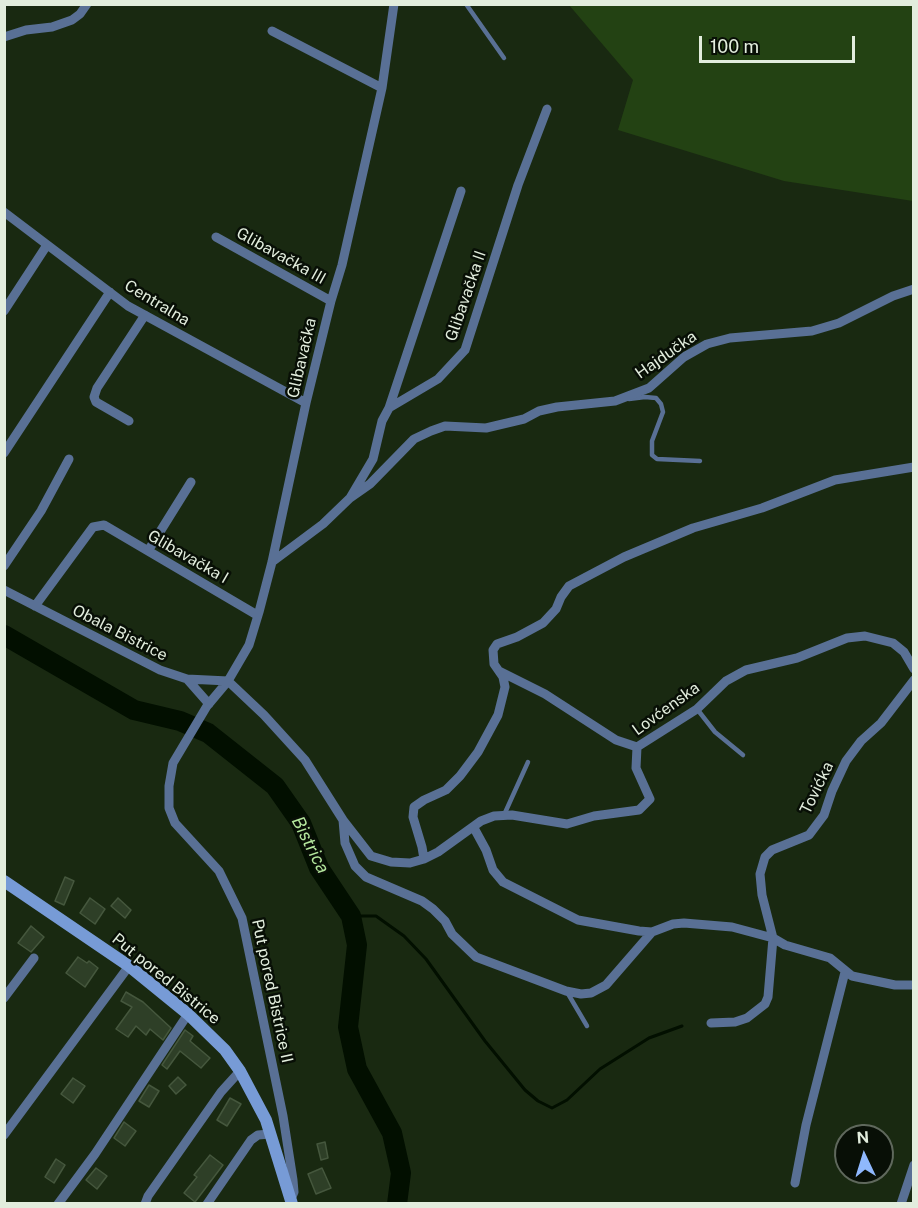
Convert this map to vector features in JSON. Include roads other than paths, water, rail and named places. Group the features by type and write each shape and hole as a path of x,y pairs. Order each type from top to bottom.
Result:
{"street":[{"path":"4,37 26,30 52,27 72,20 87,4"},
{"name":"Glibavačka","path":"208,705 228,681 249,645 273,562 306,404 342,265 382,88 394,4"},
{"path":"272,31 382,88"},
{"name":"Glibavačka II","path":"389,408 438,379 465,350 518,185 547,109"},
{"path":"273,562 323,524 350,498 373,459 382,421 389,408 461,191"},
{"name":"Centralna","path":"4,212 128,306 306,404"},
{"name":"Glibavačka III","path":"216,237 331,301"},
{"path":"4,310 47,244"},
{"name":"Hajdučka","path":"350,498 370,484 414,439 431,431 446,426 486,428 524,419 540,411 557,407 615,401 649,388 684,357 706,344 730,338 812,331 839,324 893,296 914,289"},
{"path":"4,453 110,292"},
{"path":"129,422 96,402 94,397 97,388 145,315"},
{"path":"4,566 40,511 69,459"},
{"path":"423,859 422,847 413,817 414,807 446,790 460,776 478,752 498,715 505,687 503,677 494,664 493,656 497,644 517,637 543,623 556,609 569,586 624,557 693,528 793,497 835,480 914,467"},
{"path":"148,551 191,482"},
{"name":"Glibavačka I","path":"35,606 93,527 104,525 257,615"},
{"name":"Obala Bistrice","path":"4,590 160,670 187,680 228,681"},
{"name":"Lovćenska","path":"228,681 264,715 305,760 343,820 371,856 391,862 410,862 438,852 481,821 504,815 567,824 594,816 639,810 650,799 636,768 637,747 697,709 726,681 746,670 797,658 847,638 865,636 893,643 904,652 914,669"},
{"path":"499,671 545,694 616,740 637,747"},
{"path":"187,680 208,705"},
{"name":"Tovićka","path":"773,938 762,895 760,874 765,856 772,850 809,835 824,815 846,761 861,741 881,723 914,680"},
{"name":"Put pored Bistrice II","path":"208,705 173,763 169,786 169,808 176,823 219,871 242,918 284,1116 294,1192 291,1202"},
{"path":"343,820 345,843 355,866 366,877 422,901 433,909 445,921 452,934 476,957 566,991 581,994 598,990 606,985 652,932"},
{"path":"474,828 486,849 493,870 503,882 578,920 652,932 673,924 684,923 732,927 773,938 785,945 830,958 852,976 895,985 914,985"},
{"name":"Put pored Bistrice","path":"5,881 129,966 188,1014 225,1050 240,1071 266,1120 291,1202"},
{"path":"711,1023 735,1022 747,1018 765,1004 768,997 773,938"},
{"path":"4,998 34,958"},
{"path":"4,1135 129,966"},
{"path":"795,1183 806,1125 845,972"},
{"path":"58,1203 95,1154 188,1014"},
{"path":"146,1203 148,1196 221,1092 240,1071"},
{"path":"266,1120 284,1116"},
{"path":"207,1203 251,1140 258,1135 270,1134"},
{"path":"901,1203 914,1165"}],"lane":[{"path":"466,4 504,58"},
{"path":"615,401 645,397 656,398 663,412 652,441 652,455 657,459 700,461"},
{"path":"697,709 715,732 743,755"},
{"path":"504,815 528,762"},
{"path":"566,991 587,1026"}],"waterway":[{"name":"Bistrica","path":"4,635 134,710 180,721 208,733 275,786 301,823 319,868 351,916 357,945 348,1027 357,1069 392,1133 401,1173 397,1204"},
{"path":"351,916 376,916 404,936 426,959 485,1041 525,1090 538,1101 552,1108 567,1100 600,1069 649,1038 682,1026"}]}
